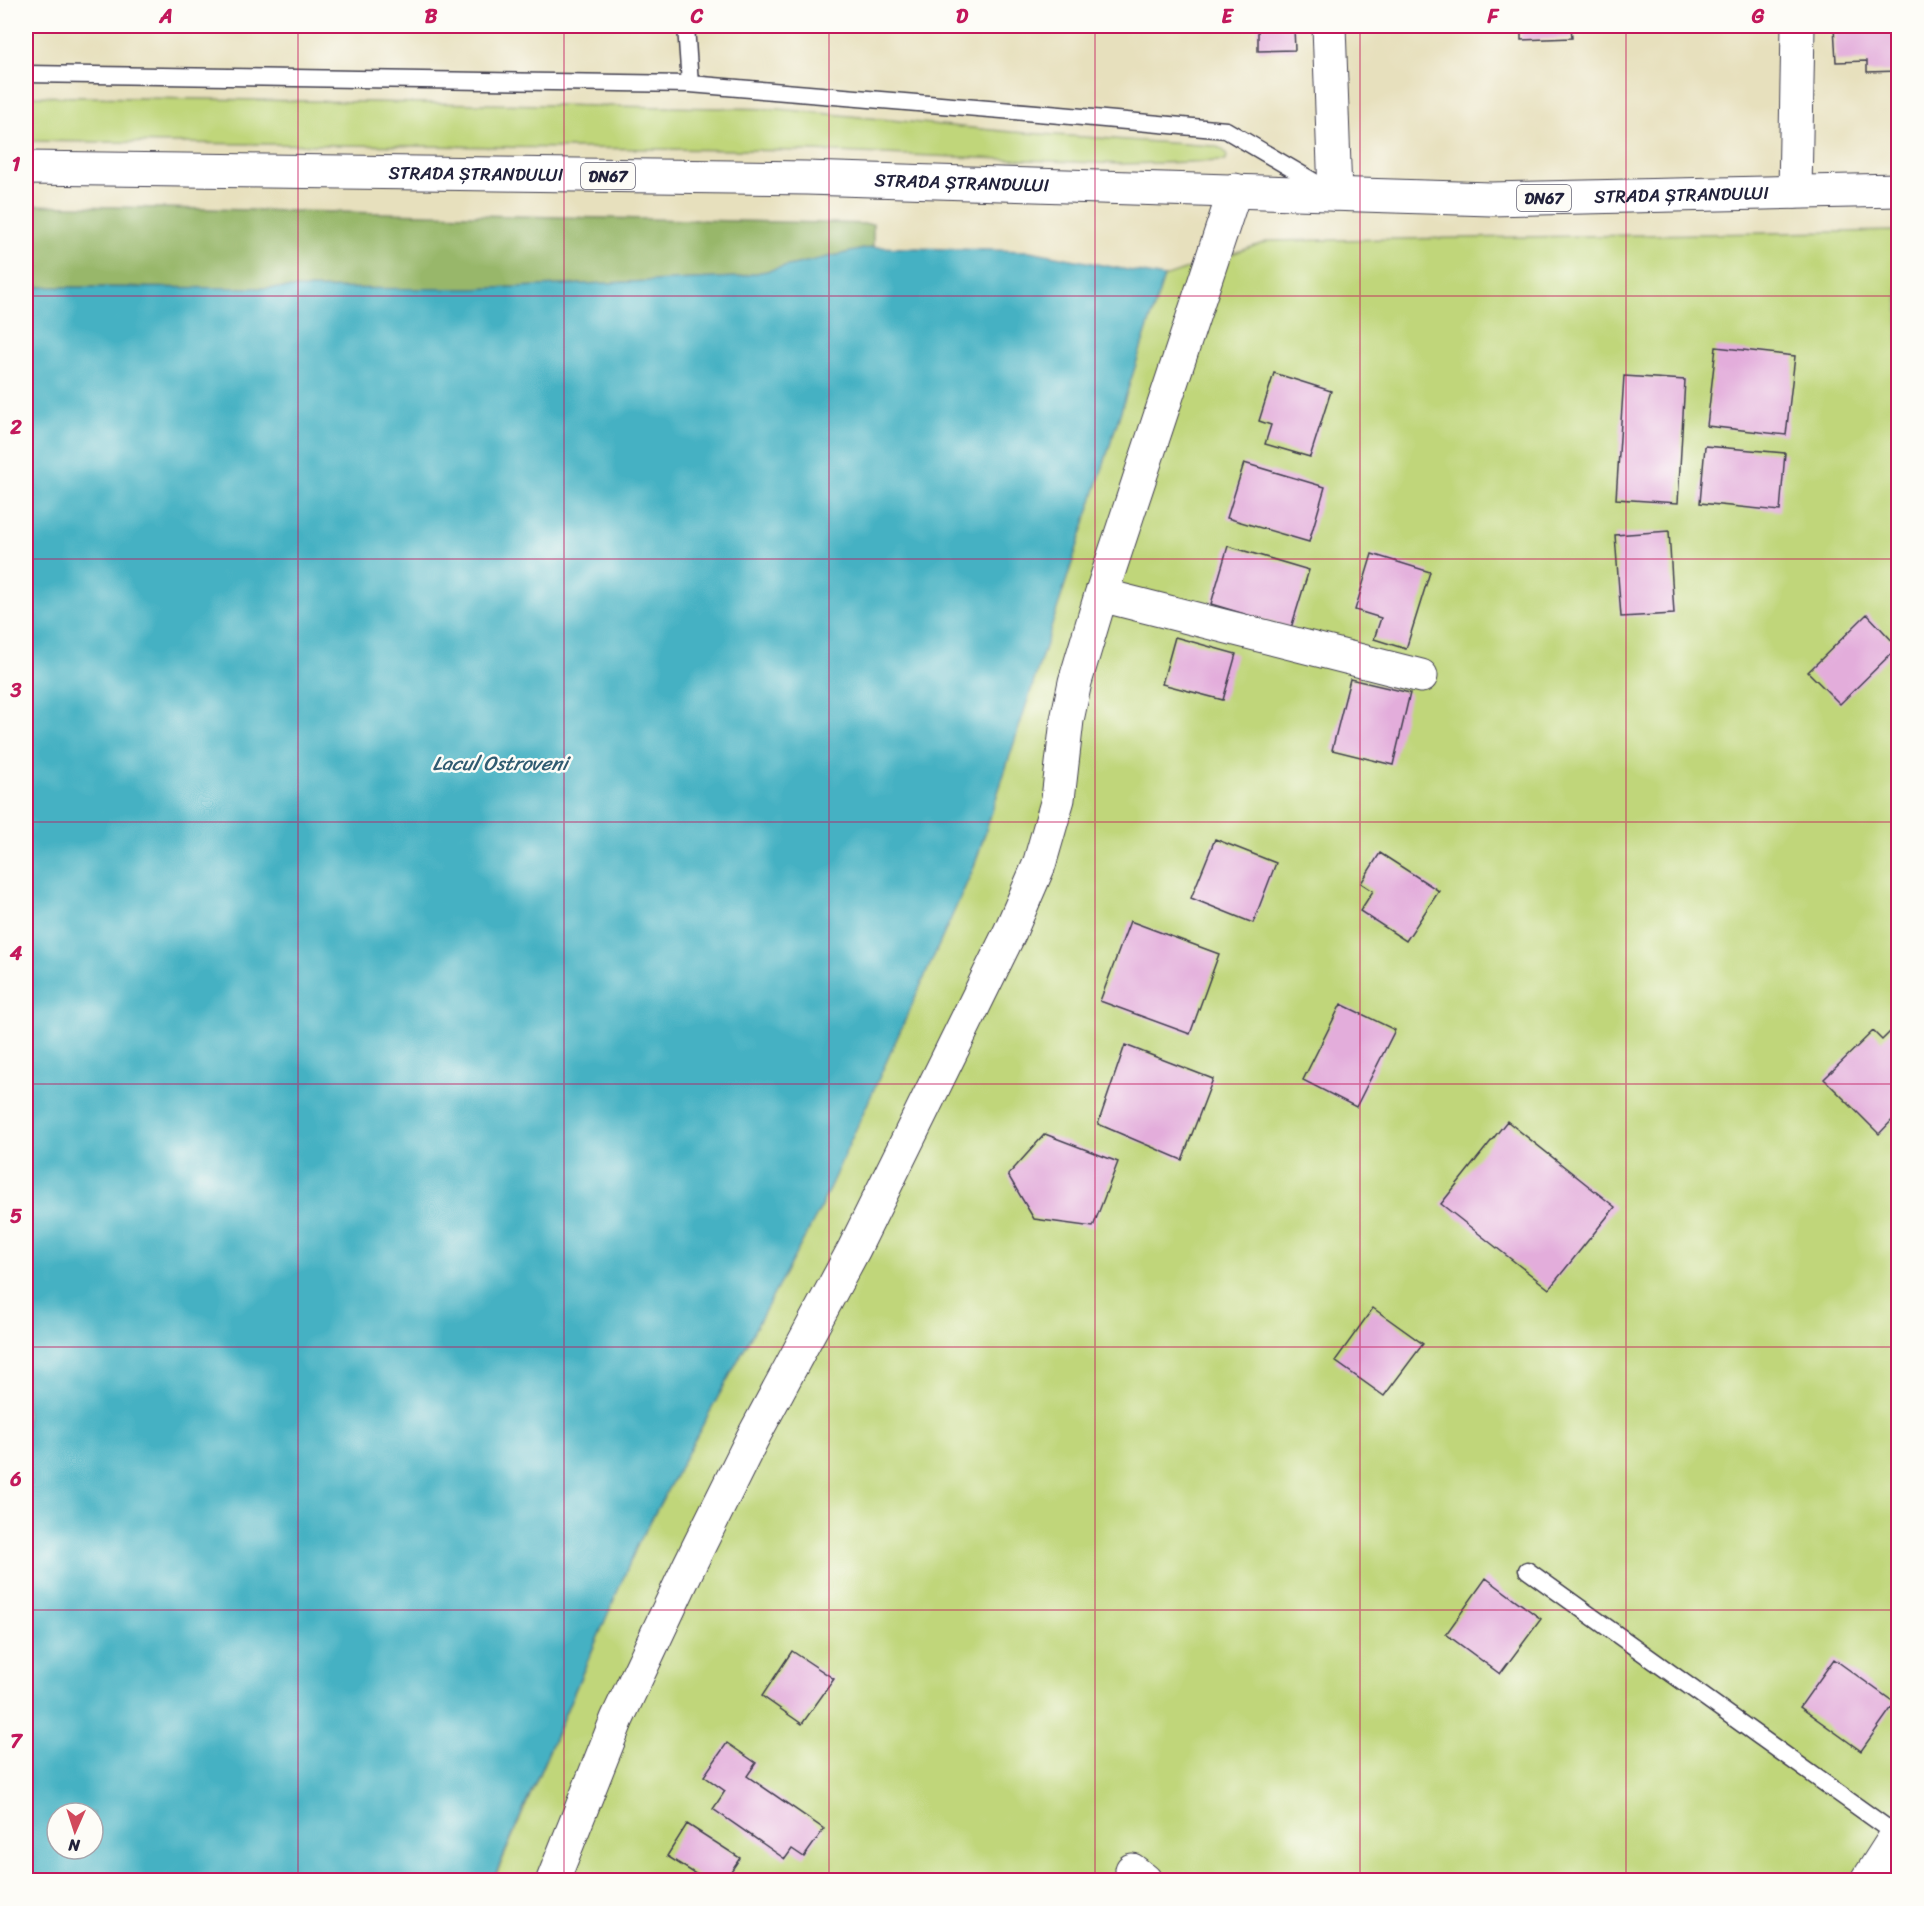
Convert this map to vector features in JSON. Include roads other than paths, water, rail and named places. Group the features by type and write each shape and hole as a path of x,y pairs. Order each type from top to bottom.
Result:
{"street":[{"path":"1329,26 1335,194"},
{"path":"1795,192 1798,26"},
{"name":"STRADA ȘTRANDULUI","path":"26,168 806,178 1491,199 1899,190"},
{"path":"553,1881 617,1719 680,1586 752,1439 854,1249 1010,932 1039,865 1058,799 1067,720 1075,681 1101,595 1235,190"},
{"path":"1101,595 1421,676"},
{"path":"1868,1881 1898,1834"}],"lane":[{"path":"686,26 690,84"},
{"path":"26,74 690,84 1226,130 1335,194"},
{"path":"1527,1570 1898,1834"}],"water":[{"name":"Lacul Ostroveni","path":"873,247 1030,251 1164,277 974,867 819,1211 637,1546 493,1880 26,1880 26,287 472,289 739,277"}]}
